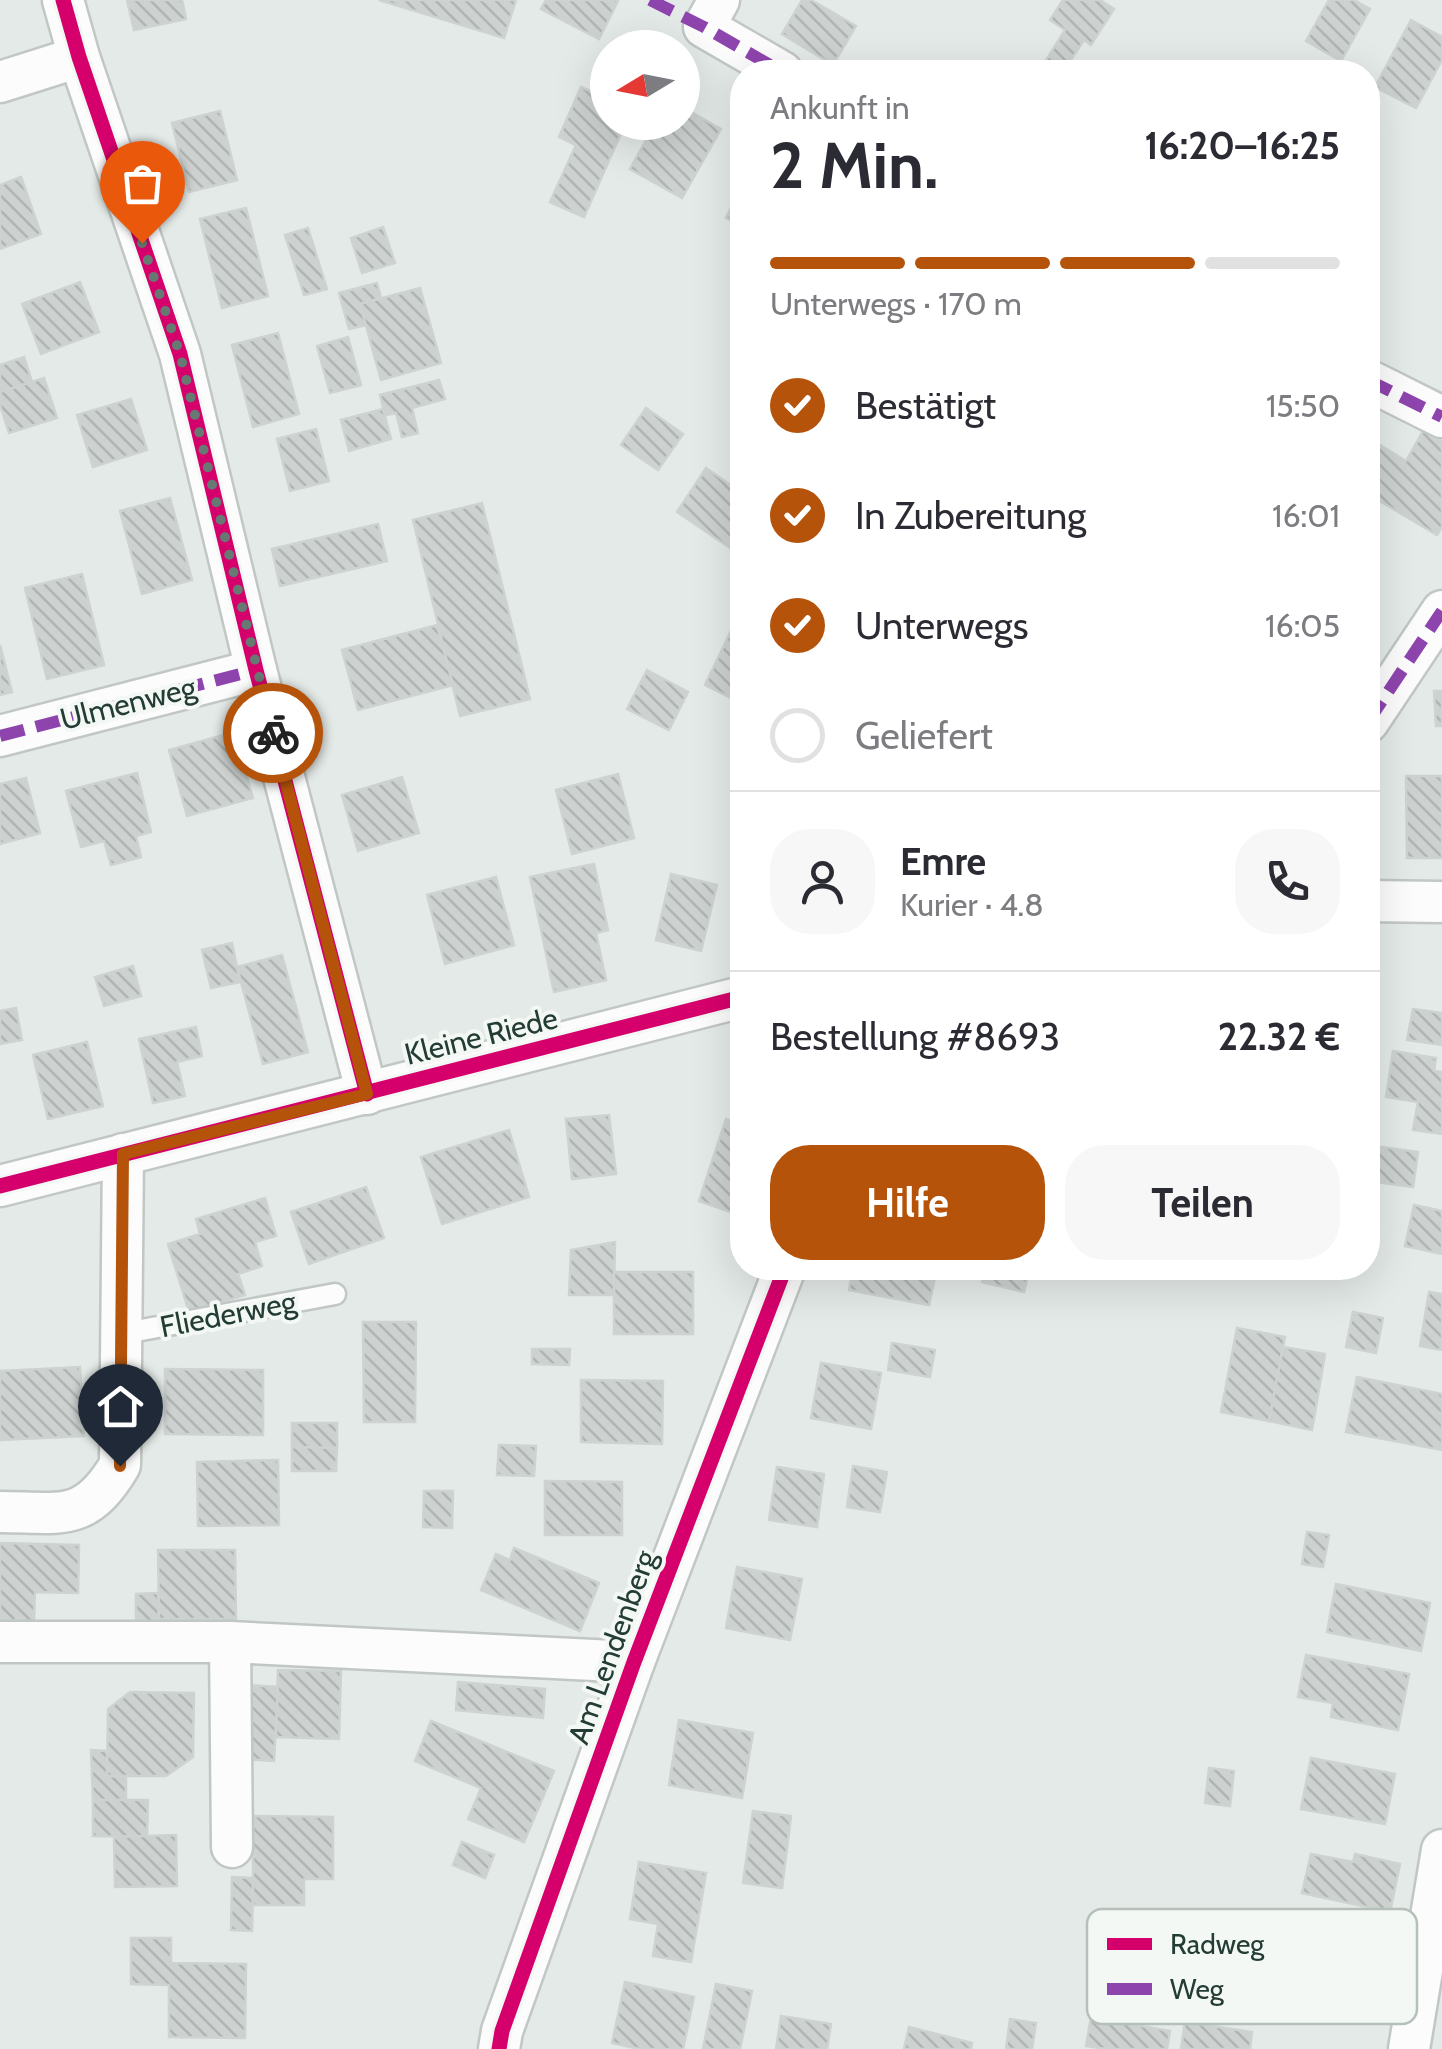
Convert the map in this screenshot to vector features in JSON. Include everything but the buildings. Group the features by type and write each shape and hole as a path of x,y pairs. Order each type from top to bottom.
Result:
{"street":[{"path":"64,0 79,57 180,354 256,670 367,1094"},
{"path":"719,0 704,26 762,60"},
{"path":"0,82 79,57"},
{"path":"1380,386 1442,417"},
{"path":"1380,704 1442,611"},
{"name":"Ulmenweg","path":"0,736 256,670"},
{"path":"1380,901 1442,902"},
{"name":"Kleine Riede","path":"0,1186 730,1000"},
{"name":"Fliederweg","path":"0,1512 82,1508 104,1493 120,1466 123,1154"},
{"name":"Am Lendenberg","path":"499,2049 502,2031 634,1662 780,1280"},
{"name":"Am Lendenberg","path":"0,1642 230,1642 634,1662"},
{"path":"230,1642 232,1847"},
{"path":"1417,2005 1442,1850"},
{"path":"1410,2049 1414,2024"}],"lane":[{"name":"Fliederweg","path":"120,1334 335,1294"}],"marked path":[{"path":"650,0 761,60"},
{"path":"1380,386 1442,417"},
{"path":"1380,704 1442,611"},
{"path":"0,736 256,670"}],"cycle path":[{"path":"63,0 180,354 256,670 367,1094"},
{"path":"0,1186 730,1000"},
{"path":"499,2049 502,2031 634,1662 780,1280"}],"way so far":[{"path":"142,243 180,354 273,733"}],"route":[{"path":"120,1466 123,1154 367,1094 273,733"}]}
